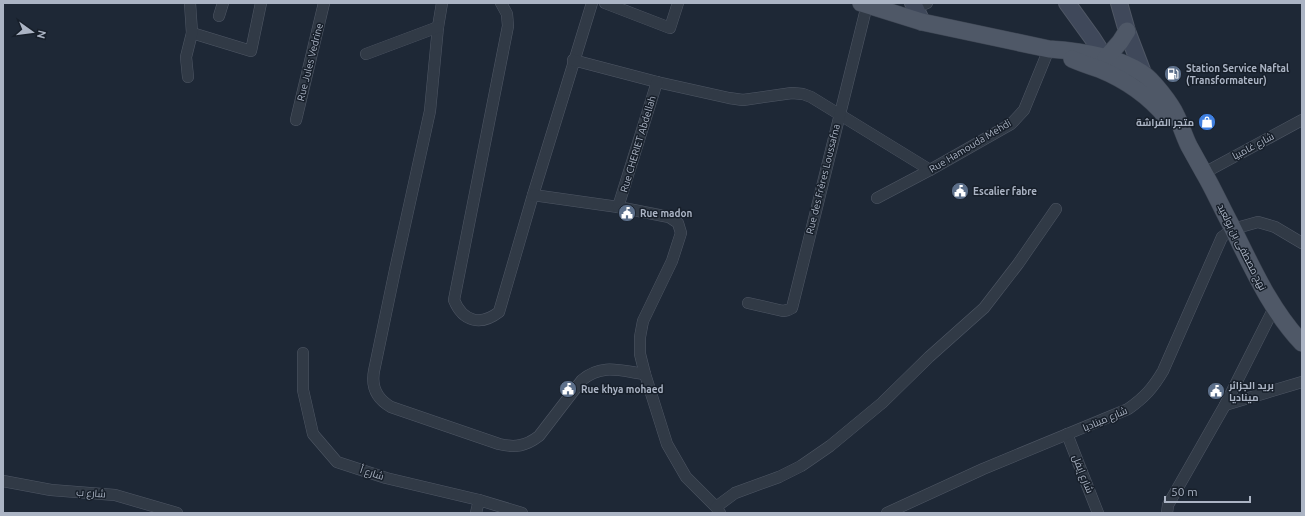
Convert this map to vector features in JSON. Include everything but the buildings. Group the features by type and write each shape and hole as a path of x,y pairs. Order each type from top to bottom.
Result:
{"main road":[{"path":"1067,3 1106,58 1116,77"},
{"path":"1119,3 1127,31 1143,73"},
{"path":"864,4 920,9 1049,50"},
{"path":"1106,58 1120,42 1127,31"},
{"name":"نهج مصطفى بن بولعيد","path":"1049,50 1066,50 1106,58 1126,64 1143,73 1152,81 1176,114 1190,147 1233,228 1260,284 1274,308 1291,332 1302,343"},
{"name":"نهج مصطفى بن بولعيد","path":"1049,50 1116,77 1146,96 1158,107 1190,147"}],"street":[{"path":"188,77 186,57 192,33 190,3"},
{"path":"219,16 223,3"},
{"path":"192,33 251,51 261,3"},
{"name":"Rue Jules Vedrine","path":"296,120 324,3"},
{"path":"442,3 438,27 430,111 373,378 374,385 380,398 391,407 499,444 516,446 524,445 539,436 582,380 589,374 598,370 609,369 645,374"},
{"path":"501,3 507,14 508,26 454,300 457,308 462,314 477,320 485,320 493,317 499,312 532,195 592,3"},
{"path":"605,3 670,28 678,3"},
{"name":"Rue des Frères Loussafna","path":"748,302 783,311 792,308 864,4"},
{"path":"366,54 438,27"},
{"name":"Rue Hamouda Mehdi","path":"878,198 1011,124 1024,110 1049,50"},
{"path":"573,60 657,82 729,98 743,100 802,94 811,97 930,170"},
{"name":"Rue CHERIET Abdellah","path":"618,207 657,82"},
{"name":"شارع غامبيا","path":"1204,173 1302,120"},
{"path":"532,195 618,207 672,218 678,223 681,233 672,261 643,321 640,337 640,354 667,444 686,477 718,510 735,493 779,477 801,466 830,446 882,403 929,357 984,308 1018,264 1056,209"},
{"path":"1233,228 1258,222 1275,226 1302,243"},
{"name":"شارع ميناديا","path":"887,513 983,469 1128,409 1143,399 1154,386 1163,370 1222,237 1233,228"},
{"path":"1167,513 1168,505 1225,405 1274,308"},
{"name":"شارع أ","path":"302,353 302,390 313,434 337,462 386,478 479,500 522,513"},
{"path":"1225,405 1302,382"},
{"name":"شارع إيفل","path":"1067,434 1098,513"},
{"name":"شارع ب","path":"3,481 51,490 115,495 177,513"},
{"path":"476,513 479,500"}],"place":[{"name":"Station Service Naftal (Transformateur)","path":"1173,74"},
{"name":"متجر الفراشة","path":"1207,122"},
{"name":"Escalier fabre","path":"960,191"},
{"name":"Rue madon","path":"627,213"},
{"name":"Rue khya mohaed","path":"568,389"},
{"name":"بريد الجزائر ميناديا","path":"1216,391"}]}
